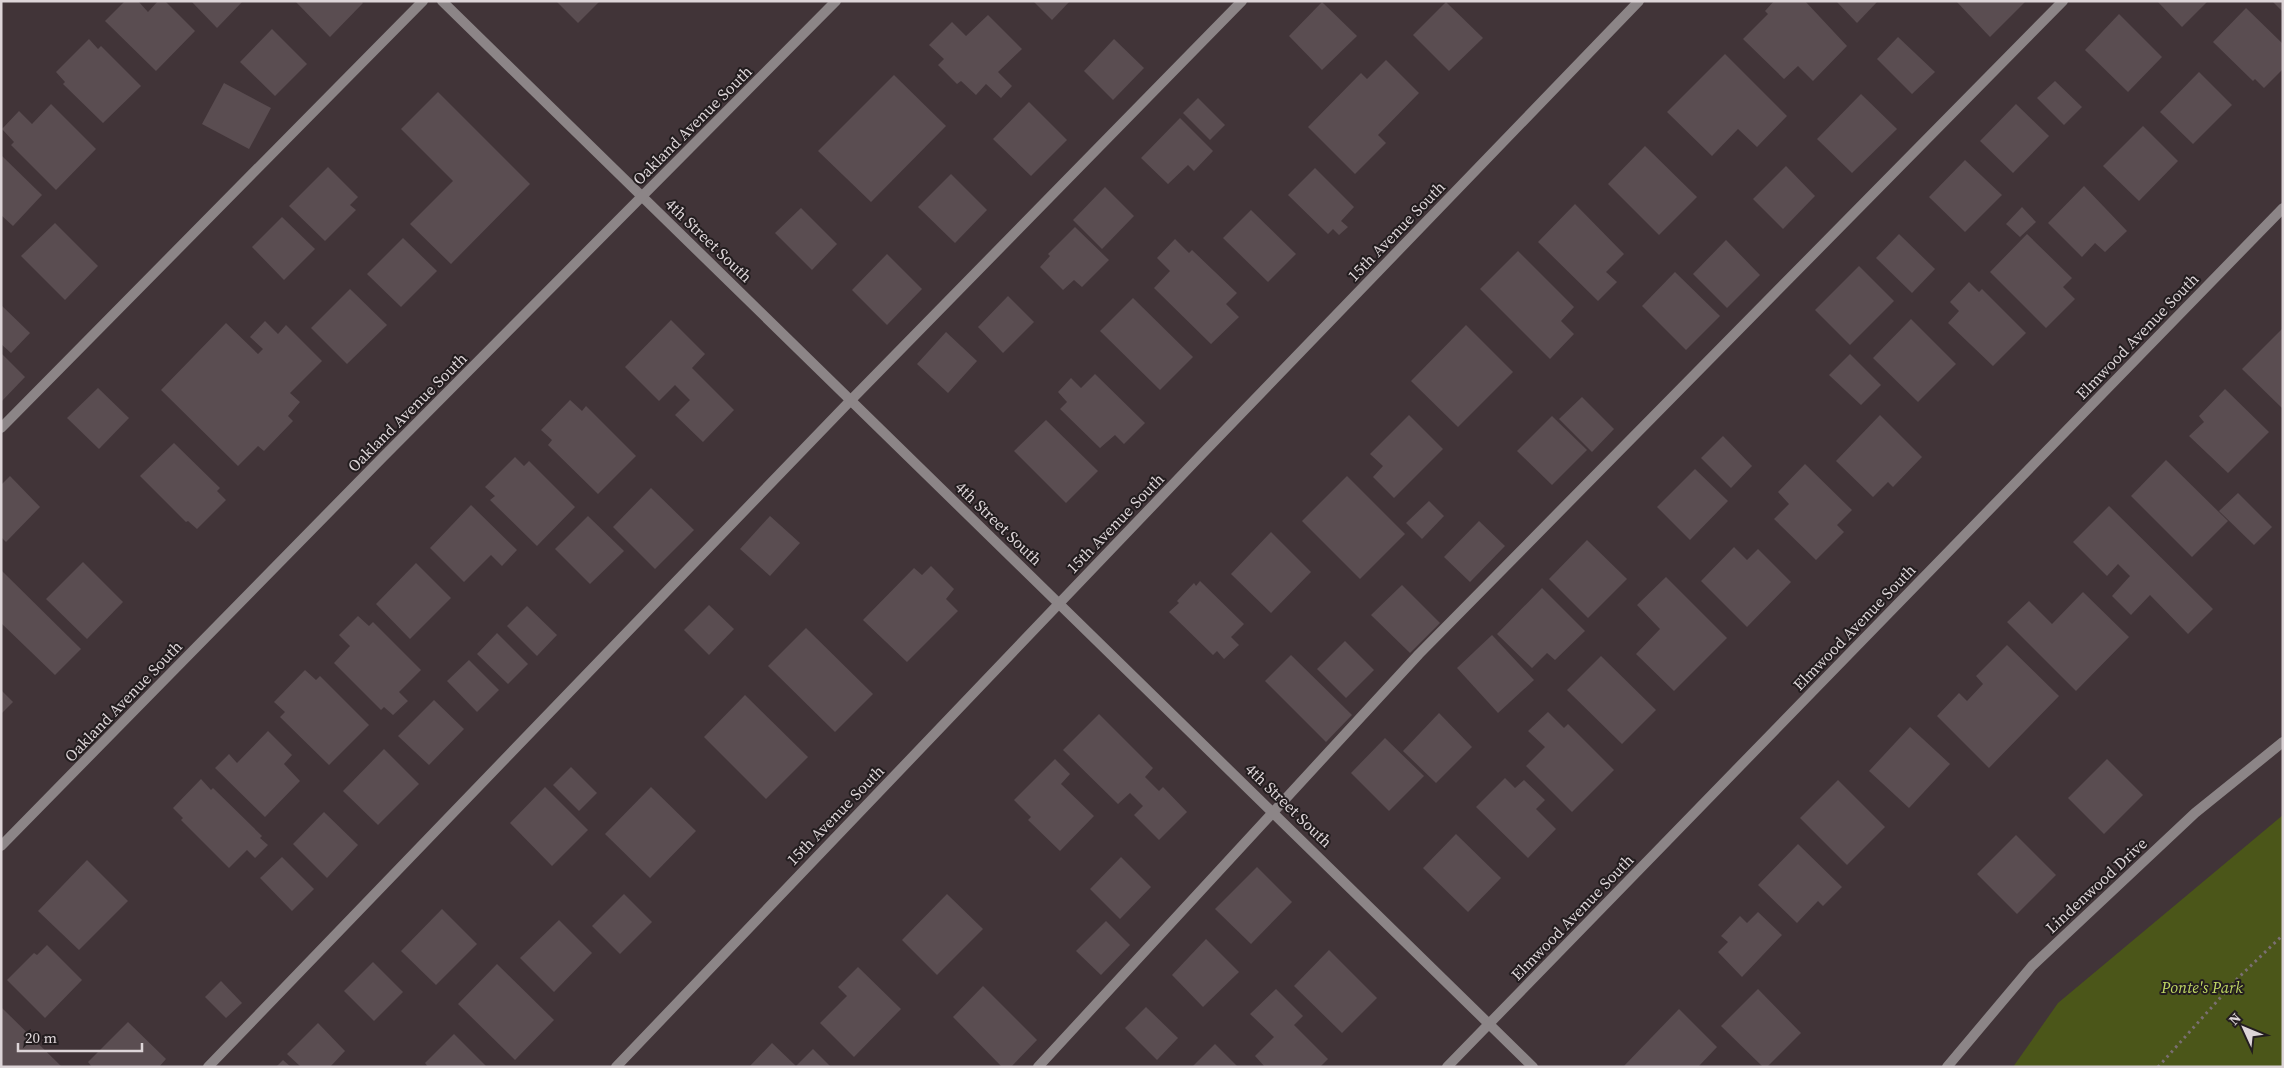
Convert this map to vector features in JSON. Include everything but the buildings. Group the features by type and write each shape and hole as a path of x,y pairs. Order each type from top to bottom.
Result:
{"street":[{"path":"1,428 423,1"},
{"name":"4th Street South","path":"442,1 1534,1067"},
{"name":"Oakland Avenue South","path":"1,846 836,1"},
{"path":"208,1067 851,400 1242,1"},
{"name":"15th Avenue South","path":"616,1067 1639,1"},
{"path":"1038,1067 1419,654 2063,1"},
{"name":"Elmwood Avenue South","path":"1447,1067 2283,208"},
{"name":"Lindenwood Drive","path":"1947,1067 2032,966 2194,813 2283,742"}],"path":[{"path":"2158,1067 2238,978 2283,934"}],"green space":[{"name":"Ponte's Park","path":"2283,815 2283,1067 2013,1067 2058,1003"}]}
